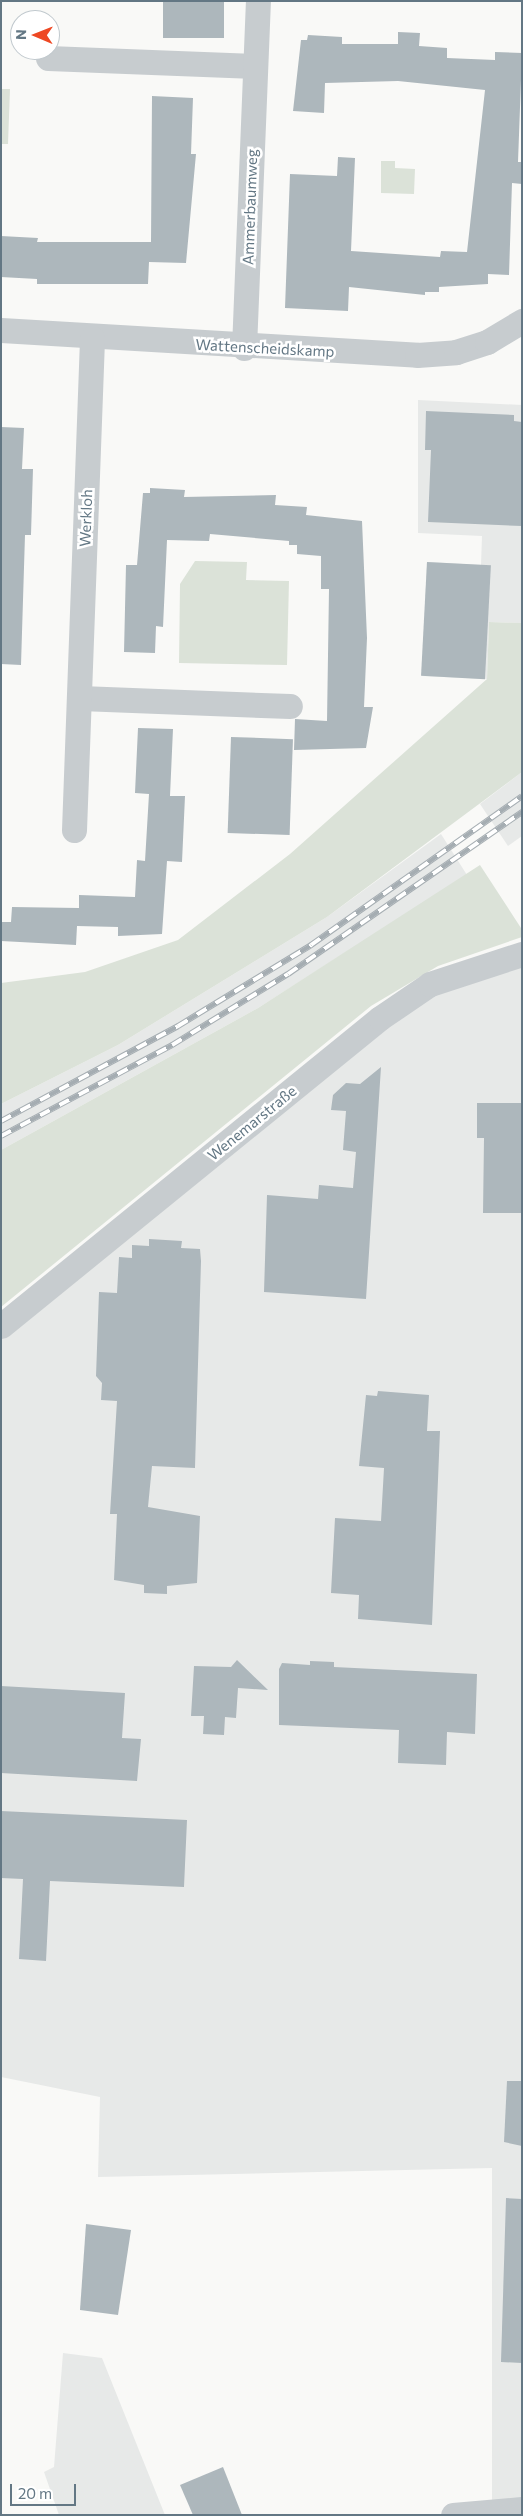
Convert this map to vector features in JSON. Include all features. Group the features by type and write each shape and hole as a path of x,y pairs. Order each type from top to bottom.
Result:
{"street":[{"name":"Ammerbaumweg","path":"244,348 258,1"},
{"path":"60,58 255,66"},
{"name":"Wattenscheidskamp","path":"1,330 244,348 417,354 456,352 487,342 522,321"},
{"name":"Werkloh","path":"74,830 92,338"},
{"path":"80,698 290,706"},
{"name":"Wenemarstraße","path":"1,1326 380,1018 430,984 522,954"},
{"path":"453,2515 522,2509"}],"shaded area":[{"path":"1,89 10,89 8,144 1,144"},
{"path":"381,161 395,161 395,168 415,169 414,194 381,193"},
{"path":"418,400 522,405 522,623 489,622 487,679 422,676 427,562 481,565 482,536 418,533"},
{"path":"195,561 247,562 246,580 289,581 287,665 179,663 180,584"},
{"path":"489,622 522,623 522,772 327,917 118,1045 1,1104 1,983 85,972 178,940 290,854 487,679"},
{"path":"522,772 522,836 508,846 480,804"},
{"path":"441,834 467,875 258,1008 1,1150 1,1104 118,1045 327,917"},
{"path":"480,865 521,928 522,937 438,966 371,1006 1,1307 1,1150 258,1008"},
{"path":"522,954 522,2509 492,2508 492,2168 98,2177 100,2097 1,2077 1,1326 380,1018"},
{"path":"63,2353 102,2358 165,2515 59,2515 44,2472 54,2467"}],"building":[{"path":"163,1 224,1 224,38 163,38"},
{"path":"398,32 420,33 419,46 447,48 447,58 495,60 495,52 522,53 518,162 522,162 522,184 512,183 509,275 488,274 488,284 439,287 439,292 425,292 425,295 349,287 348,311 285,308 290,174 337,176 338,157 355,158 351,251 440,257 441,251 467,252 485,90 398,81 325,83 324,113 293,111 301,40 307,40 308,35 342,37 342,44 398,44"},
{"path":"152,96 193,98 191,154 196,154 186,263 149,262 148,284 37,284 37,279 1,277 1,236 38,238 37,242 151,242"},
{"path":"426,411 514,415 514,421 522,422 522,526 428,522 431,450 425,450"},
{"path":"1,427 24,428 22,469 33,469 31,535 25,535 21,665 1,664"},
{"path":"150,488 185,490 184,497 276,495 275,505 307,507 306,515 362,521 367,638 364,707 373,707 366,748 294,750 295,719 327,721 329,589 321,589 321,556 297,554 297,545 289,545 289,541 210,534 209,541 167,540 163,627 156,626 155,653 124,652 126,565 137,565 143,493 150,493"},
{"path":"427,562 491,565 485,679 421,676"},
{"path":"138,728 173,729 170,796 185,796 182,862 167,861 162,934 118,936 118,927 77,926 76,945 1,941 1,922 11,922 12,907 79,908 79,895 135,897 137,860 145,861 149,794 135,793"},
{"path":"231,737 293,739 290,835 228,833"},
{"path":"381,1067 366,1299 264,1292 267,1195 318,1199 319,1185 353,1188 356,1152 343,1150 346,1111 331,1110 333,1095 346,1083 360,1084"},
{"path":"477,1103 522,1103 522,1213 483,1213 484,1138 477,1138"},
{"path":"149,1239 182,1241 181,1248 200,1249 201,1261 195,1468 152,1466 148,1507 200,1516 197,1583 167,1586 167,1594 144,1593 144,1585 114,1580 117,1514 110,1514 117,1401 101,1400 102,1383 96,1376 99,1292 117,1293 119,1257 132,1258 132,1245 149,1246"},
{"path":"378,1391 429,1395 427,1431 440,1431 432,1625 358,1619 359,1595 331,1593 335,1518 381,1521 384,1468 359,1466 366,1395 377,1396"},
{"path":"237,1660 268,1690 238,1688 236,1718 225,1717 224,1735 203,1734 204,1716 191,1716 194,1666 231,1667"},
{"path":"310,1661 334,1662 334,1667 477,1674 475,1734 447,1732 446,1765 398,1763 399,1730 279,1725 279,1669 282,1663 310,1665"},
{"path":"1,1686 125,1693 122,1738 141,1739 137,1781 1,1773"},
{"path":"1,1811 187,1820 184,1887 50,1881 46,1961 19,1959 23,1879 1,1878"},
{"path":"507,2081 522,2081 522,2146 504,2142"},
{"path":"506,2198 522,2199 522,2363 501,2362"},
{"path":"86,2224 131,2230 118,2315 80,2310"},
{"path":"223,2467 242,2515 193,2515 180,2485"}],"railway":[{"path":"1,1121 178,1026 311,945 522,796"},
{"path":"1,1136 172,1045 288,974 522,812"}]}
